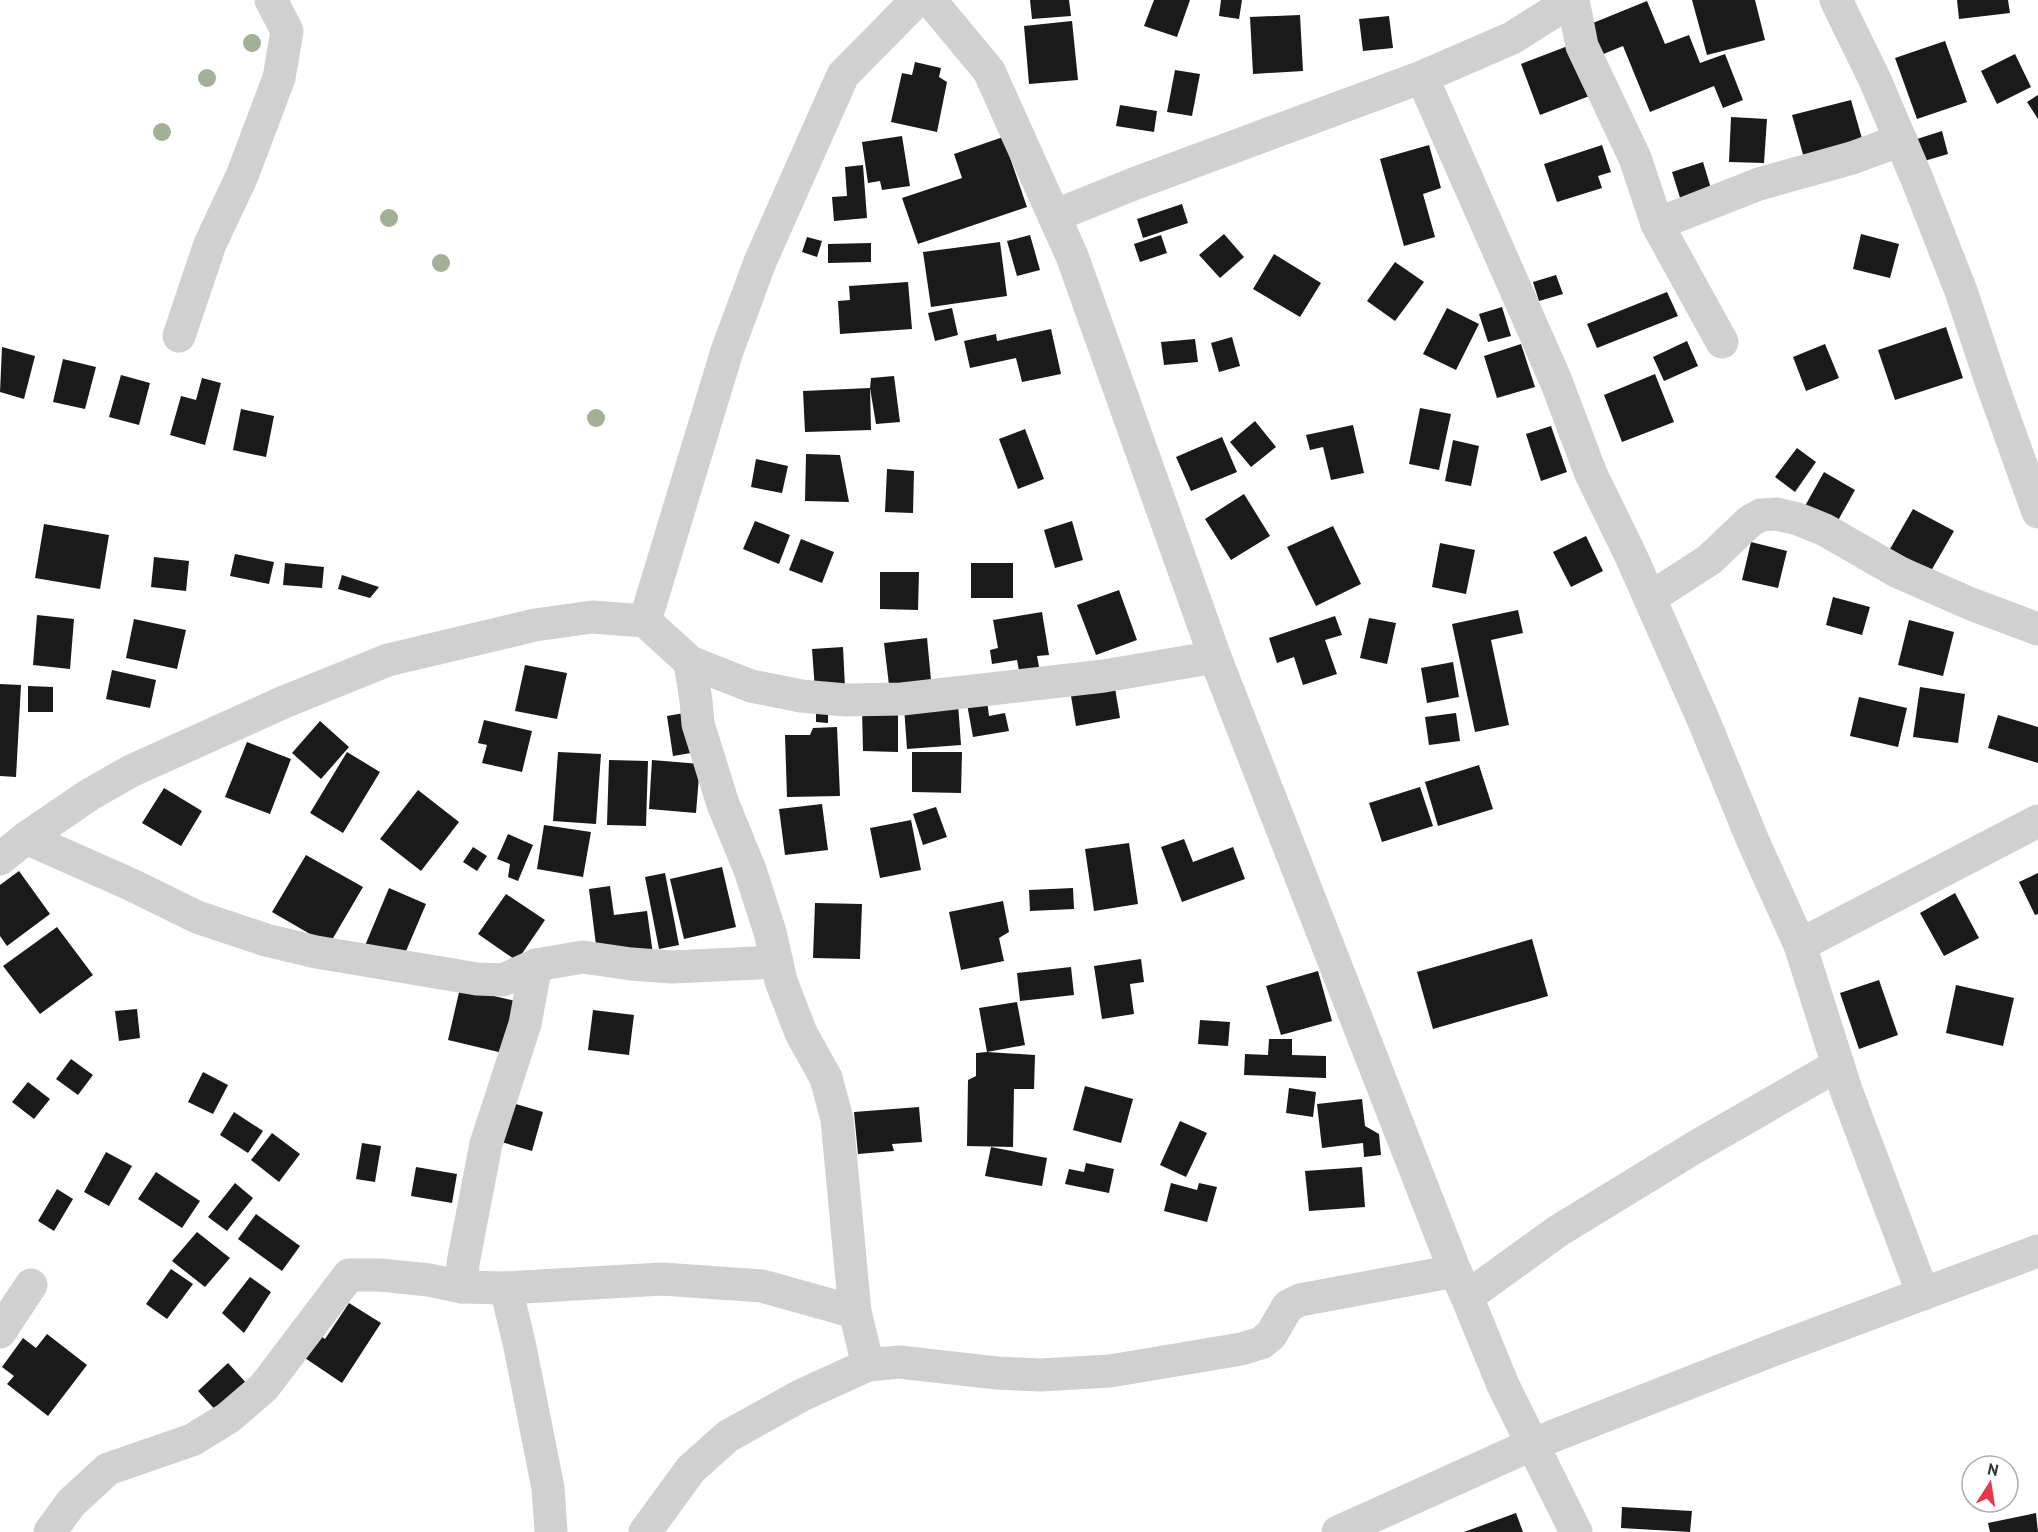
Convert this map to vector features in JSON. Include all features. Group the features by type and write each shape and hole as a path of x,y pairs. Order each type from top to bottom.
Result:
{"street":[{"path":"179,336 210,244 242,176 279,78 287,31 271,0"},
{"path":"645,621 727,351 760,262 843,75 917,0"},
{"path":"930,0 989,72 1072,256 1215,657 1461,1284 1503,1385 1576,1532"},
{"path":"1054,216 1136,183 1422,78 1512,38 1573,0 1582,46 1635,158 1657,224 1722,342"},
{"path":"1836,0 1901,140 1961,291 2038,512"},
{"path":"1422,78 1556,381 1591,474 1650,598 1753,842 1800,945 1838,1065 1923,1294"},
{"path":"1657,224 1759,184 1852,158 1901,140"},
{"path":"1650,598 1709,560 1750,521 1761,515 1778,514 1825,530 1898,572 1971,604 2038,628"},
{"path":"0,859 26,838 89,795 130,771 284,702 388,660 535,625 592,617 645,621 690,662 751,686 801,696 846,700 902,699 1104,676 1215,657"},
{"path":"690,662 698,724 723,804 750,870 767,922 781,981 801,1033 826,1078 837,1119 855,1312 868,1365"},
{"path":"1800,945 2038,820"},
{"path":"26,838 132,885 196,917 266,940 316,952 477,979 502,980 536,965 583,957 672,967 777,962"},
{"path":"462,1287 463,1263 486,1144 525,1024 536,965"},
{"path":"645,1532 691,1469 728,1436 802,1395 868,1365 899,1362 997,1373 1040,1375 1110,1371 1261,1343 1270,1335 1288,1306 1300,1300 1461,1284 1558,1230 1838,1065"},
{"path":"1338,1532 1533,1444 1773,1350 2038,1251"},
{"path":"50,1532 71,1503 108,1469 192,1440 228,1418 264,1387 349,1275 380,1275 429,1280 462,1287 506,1288 662,1279 762,1286 855,1312"},
{"path":"0,1332 31,1285"},
{"path":"506,1288 548,1488 551,1532"}],"building":[{"path":"1030,0 1069,0 1071,16 1032,19"},
{"path":"1154,0 1190,0 1177,37 1144,26"},
{"path":"1221,0 1242,0 1239,19 1219,16"},
{"path":"1692,0 1755,0 1765,40 1707,55"},
{"path":"1957,0 2008,0 2010,13 1959,19"},
{"path":"1647,1 1665,44 1689,35 1700,63 1725,54 1743,100 1723,108 1714,86 1650,112 1623,46 1601,55 1588,25"},
{"path":"1300,15 1303,71 1253,74 1250,17"},
{"path":"1389,16 1393,48 1363,51 1359,19"},
{"path":"1072,21 1078,80 1029,84 1024,26"},
{"path":"1945,41 1967,102 1917,119 1895,58"},
{"path":"1573,44 1592,95 1540,115 1521,64"},
{"path":"2015,54 2031,87 1997,104 1981,71"},
{"path":"915,62 941,68 939,77 947,82 937,132 891,122 902,73 912,75"},
{"path":"1175,70 1200,74 1192,116 1167,112"},
{"path":"2038,95 2038,119 2027,102"},
{"path":"1851,100 1863,142 1804,158 1792,115"},
{"path":"1120,105 1157,111 1154,132 1116,126"},
{"path":"1731,117 1767,119 1764,163 1729,162"},
{"path":"1942,131 1948,154 1921,162 1914,140"},
{"path":"902,136 910,186 882,190 880,181 868,183 862,142"},
{"path":"1003,137 1027,207 918,244 902,198 962,178 954,154"},
{"path":"1429,145 1441,188 1423,194 1435,237 1404,246 1380,159"},
{"path":"1602,145 1611,172 1598,176 1602,188 1557,202 1544,164"},
{"path":"1703,162 1713,195 1682,204 1672,172"},
{"path":"863,165 867,218 834,221 832,197 847,196 845,167"},
{"path":"1182,204 1188,223 1143,238 1137,219"},
{"path":"1224,234 1244,257 1220,278 1199,255"},
{"path":"1861,234 1899,244 1890,278 1853,269"},
{"path":"1030,235 1040,270 1017,276 1007,241"},
{"path":"1161,235 1167,253 1140,262 1134,244"},
{"path":"807,237 822,241 817,257 802,252"},
{"path":"1000,242 1007,296 931,307 923,252"},
{"path":"871,243 871,262 828,263 828,244"},
{"path":"1274,254 1321,283 1300,317 1253,289"},
{"path":"1395,262 1424,282 1395,321 1367,301"},
{"path":"1556,275 1563,294 1539,301 1533,282"},
{"path":"908,282 912,329 840,334 838,301 850,300 849,286"},
{"path":"1667,292 1678,316 1597,348 1587,324"},
{"path":"1502,307 1511,336 1488,342 1479,314"},
{"path":"952,308 958,335 935,341 928,313"},
{"path":"1447,308 1479,324 1456,370 1423,354"},
{"path":"1946,327 1963,378 1895,400 1878,350"},
{"path":"1051,329 1061,374 1022,382 1016,358 970,368 964,341 996,334 997,341"},
{"path":"1232,337 1240,366 1219,372 1211,343"},
{"path":"1195,339 1198,362 1164,365 1161,342"},
{"path":"1687,341 1698,366 1664,381 1653,357"},
{"path":"1521,344 1535,387 1497,398 1484,356"},
{"path":"1825,344 1839,378 1806,391 1793,357"},
{"path":"2,347 35,356 24,399 0,392"},
{"path":"63,359 96,367 85,409 53,402"},
{"path":"1655,374 1674,422 1622,442 1604,395"},
{"path":"121,375 150,383 139,425 109,417"},
{"path":"894,376 900,422 876,424 870,388 871,378"},
{"path":"202,378 221,383 205,445 170,435 181,396 196,400"},
{"path":"870,388 871,430 805,432 803,391"},
{"path":"1420,408 1451,414 1439,470 1409,464"},
{"path":"241,409 274,416 266,457 233,450"},
{"path":"1255,421 1276,447 1251,467 1230,442"},
{"path":"1353,425 1364,473 1331,480 1323,447 1310,450 1306,435"},
{"path":"1551,426 1567,472 1541,481 1526,434"},
{"path":"1025,429 1044,479 1018,489 999,439"},
{"path":"1222,437 1237,472 1191,491 1176,457"},
{"path":"1453,440 1479,446 1471,486 1445,481"},
{"path":"1797,448 1816,462 1795,492 1775,477"},
{"path":"806,454 840,455 849,502 805,501"},
{"path":"756,459 788,466 782,493 751,487"},
{"path":"887,469 914,471 913,513 885,512"},
{"path":"1824,472 1855,490 1836,524 1805,506"},
{"path":"1244,494 1270,536 1231,560 1205,519"},
{"path":"1913,509 1954,531 1931,571 1890,549"},
{"path":"755,521 790,535 779,564 743,549"},
{"path":"1072,521 1083,560 1055,568 1044,530"},
{"path":"44,524 109,535 100,589 35,578"},
{"path":"1333,526 1361,584 1316,606 1287,547"},
{"path":"1586,536 1603,571 1571,587 1553,552"},
{"path":"801,539 834,552 822,583 789,570"},
{"path":"1751,542 1787,551 1778,588 1742,580"},
{"path":"1440,543 1475,550 1466,594 1432,587"},
{"path":"235,554 274,562 269,584 230,576"},
{"path":"154,557 189,561 186,591 151,587"},
{"path":"285,563 324,567 322,588 283,585"},
{"path":"971,563 1013,563 1013,598 971,598"},
{"path":"880,572 919,572 918,610 880,609"},
{"path":"342,575 379,587 370,598 338,589"},
{"path":"1119,590 1137,640 1096,655 1077,605"},
{"path":"1833,597 1870,607 1862,635 1826,625"},
{"path":"1518,610 1523,633 1491,640 1509,725 1475,732 1452,624"},
{"path":"1042,612 1049,655 1037,656 1040,672 1020,676 1017,660 992,664 990,650 998,648 993,620"},
{"path":"37,615 74,619 70,669 33,665"},
{"path":"1335,616 1342,635 1325,640 1337,674 1303,685 1294,657 1277,663 1269,638"},
{"path":"1369,618 1396,623 1387,664 1360,658"},
{"path":"134,619 186,630 177,669 126,658"},
{"path":"1909,620 1954,632 1943,676 1898,665"},
{"path":"927,638 931,680 889,685 884,643"},
{"path":"843,647 845,688 815,690 812,649"},
{"path":"1453,662 1459,697 1427,703 1421,668"},
{"path":"525,665 567,673 557,719 515,711"},
{"path":"112,670 156,680 150,708 106,699"},
{"path":"0,684 21,685 16,777 0,776"},
{"path":"28,686 53,687 53,712 28,712"},
{"path":"1920,687 1965,694 1958,743 1913,737"},
{"path":"1115,688 1120,718 1076,726 1071,696"},
{"path":"1859,697 1907,708 1898,747 1850,736"},
{"path":"987,700 989,716 1005,713 1009,731 973,737 967,704"},
{"path":"958,703 961,745 907,749 904,707"},
{"path":"828,705 828,723 816,722 816,706"},
{"path":"862,708 898,708 898,752 863,751"},
{"path":"684,713 691,753 673,756 667,716"},
{"path":"1456,713 1460,741 1429,745 1425,717"},
{"path":"1998,715 2038,727 2038,763 1988,748"},
{"path":"484,720 532,731 522,772 482,763 487,745 478,743"},
{"path":"320,721 349,747 321,779 292,753"},
{"path":"837,727 840,796 787,797 785,735 810,735 813,728"},
{"path":"247,742 291,759 270,814 225,797"},
{"path":"347,752 380,772 343,833 310,813"},
{"path":"558,752 601,754 596,824 553,821"},
{"path":"912,752 962,752 961,793 912,792"},
{"path":"609,760 648,761 646,826 607,825"},
{"path":"652,760 700,764 696,813 649,809"},
{"path":"1479,765 1493,809 1438,826 1425,782"},
{"path":"1420,787 1433,826 1382,842 1369,803"},
{"path":"164,788 202,811 181,846 142,823"},
{"path":"418,790 459,822 421,871 380,839"},
{"path":"822,804 828,850 785,855 779,809"},
{"path":"936,807 947,837 923,845 913,814"},
{"path":"911,820 921,870 880,878 870,828"},
{"path":"544,825 591,832 583,877 537,869"},
{"path":"508,834 533,845 518,881 508,877 510,864 497,859"},
{"path":"1184,839 1193,862 1233,847 1245,879 1182,902 1161,847"},
{"path":"1129,843 1138,904 1094,911 1085,849"},
{"path":"473,847 487,856 477,871 463,862"},
{"path":"306,855 363,887 329,945 272,912"},
{"path":"722,867 736,927 684,939 670,879"},
{"path":"19,871 50,914 7,946 0,936 0,885"},
{"path":"665,873 679,945 659,949 645,877"},
{"path":"2038,873 2038,914 2035,915 2019,882"},
{"path":"610,886 614,915 647,911 653,954 598,961 589,889"},
{"path":"389,888 426,904 401,963 364,948"},
{"path":"1073,888 1074,909 1030,911 1029,890"},
{"path":"1955,893 1979,938 1944,956 1920,913"},
{"path":"506,894 545,920 517,961 478,934"},
{"path":"1003,901 1009,932 999,938 1004,961 961,970 949,912"},
{"path":"815,903 862,904 860,959 813,958"},
{"path":"57,927 93,975 40,1014 3,966"},
{"path":"1532,939 1548,996 1433,1029 1417,972"},
{"path":"1141,959 1144,982 1130,984 1134,1014 1102,1019 1094,966"},
{"path":"1071,967 1074,995 1020,1001 1017,973"},
{"path":"1318,971 1332,1021 1281,1035 1266,986"},
{"path":"1879,980 1898,1035 1859,1049 1840,993"},
{"path":"1956,985 2014,998 2003,1046 1946,1033"},
{"path":"460,988 520,1002 507,1054 448,1040"},
{"path":"1017,1002 1025,1045 987,1052 979,1008"},
{"path":"137,1009 140,1038 119,1041 115,1011"},
{"path":"593,1010 634,1015 629,1055 588,1050"},
{"path":"1200,1020 1230,1022 1228,1046 1198,1044"},
{"path":"1269,1039 1292,1039 1292,1055 1326,1056 1326,1078 1244,1075 1245,1054 1268,1055"},
{"path":"976,1053 1035,1055 1034,1089 1014,1089 1013,1147 967,1146 968,1080 976,1076"},
{"path":"71,1059 93,1075 78,1095 56,1079"},
{"path":"203,1072 228,1085 213,1114 188,1102"},
{"path":"28,1082 50,1099 34,1119 12,1102"},
{"path":"1085,1086 1133,1099 1121,1143 1073,1130"},
{"path":"1289,1088 1316,1092 1313,1117 1286,1113"},
{"path":"1362,1099 1365,1126 1379,1134 1381,1155 1364,1157 1363,1143 1322,1148 1317,1104"},
{"path":"509,1102 543,1112 532,1151 498,1141"},
{"path":"919,1107 922,1142 892,1144 894,1151 858,1154 854,1112"},
{"path":"234,1112 263,1131 248,1153 220,1135"},
{"path":"1180,1121 1207,1133 1186,1177 1160,1165"},
{"path":"272,1133 300,1154 279,1182 251,1160"},
{"path":"362,1143 381,1146 375,1182 356,1179"},
{"path":"991,1147 1047,1158 1042,1186 985,1176"},
{"path":"106,1152 132,1166 109,1206 84,1192"},
{"path":"1086,1163 1114,1169 1109,1193 1065,1184 1069,1169 1084,1172"},
{"path":"416,1167 457,1174 452,1203 411,1196"},
{"path":"1362,1167 1365,1207 1309,1211 1305,1171"},
{"path":"156,1172 200,1201 182,1228 138,1199"},
{"path":"235,1183 253,1198 227,1231 208,1217"},
{"path":"1171,1183 1197,1190 1199,1183 1217,1187 1207,1222 1164,1211"},
{"path":"57,1189 73,1199 54,1231 38,1221"},
{"path":"256,1214 300,1246 282,1271 238,1239"},
{"path":"197,1232 230,1258 205,1287 172,1261"},
{"path":"171,1269 193,1284 167,1319 146,1304"},
{"path":"250,1277 271,1292 244,1333 222,1313"},
{"path":"349,1303 381,1323 342,1383 299,1354 313,1331 325,1339"},
{"path":"47,1334 87,1365 48,1416 7,1384 14,1376 2,1367 23,1338 36,1348"},
{"path":"228,1363 249,1386 219,1414 198,1391"},
{"path":"1622,1507 1692,1511 1690,1532 1621,1528"},
{"path":"1516,1513 1523,1532 1464,1532"},
{"path":"2036,1513 2038,1532 1990,1532 1988,1523"}]}
